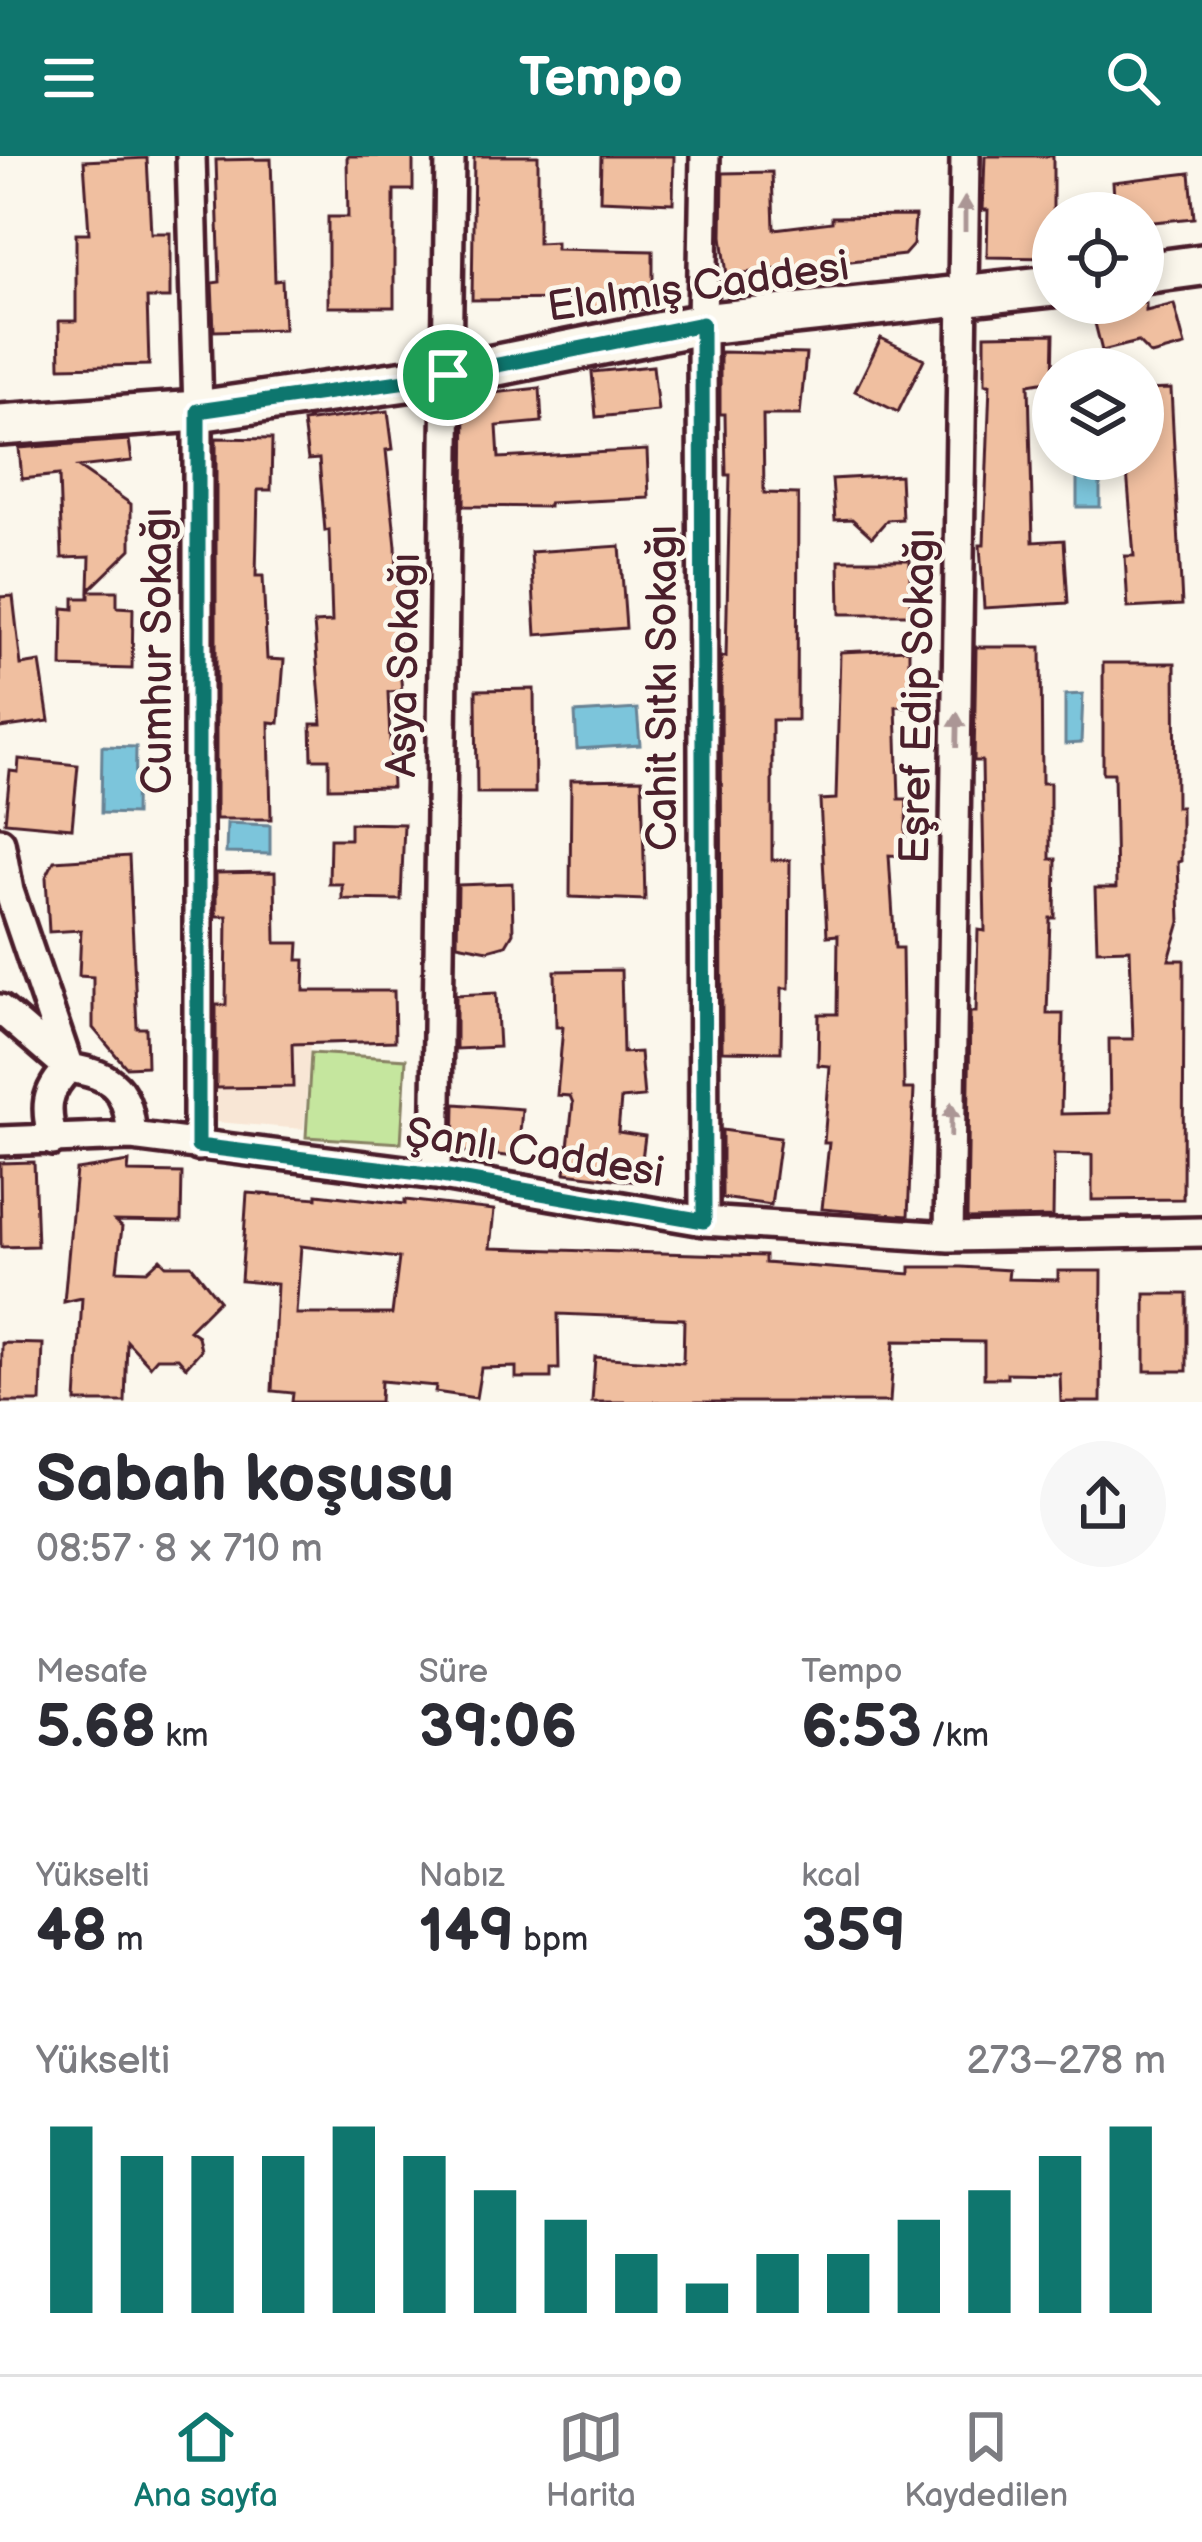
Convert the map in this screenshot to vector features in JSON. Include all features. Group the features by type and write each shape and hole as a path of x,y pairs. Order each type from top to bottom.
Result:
{"street":[{"name":"Cumhur Sokağı","path":"191,156 198,411 198,1146"},
{"name":"Asya Sokağı","path":"436,1175 450,156"},
{"name":"Cahit Sıtkı Sokağı","path":"704,1221 705,156"},
{"name":"Eşref Edip Sokağı","path":"949,1237 965,156"},
{"path":"1164,270 1202,265"},
{"name":"Elalmış Caddesi","path":"0,424 198,411 448,375 702,324 1032,289"},
{"path":"0,842 9,891 69,1068"},
{"path":"0,1009 69,1068 110,1082 129,1104 132,1136"},
{"path":"53,1141 47,1095 69,1068"},
{"name":"Şanlı Caddesi","path":"0,1141 132,1136 436,1175 704,1221 949,1237 1202,1232"}],"shaded area":[{"path":"313,1000 304,1129 203,1121 202,1001"}],"green space":[{"path":"311,1053 406,1059 401,1143 306,1137"}],"water":[{"path":"1077,480 1100,480 1100,507 1077,507"},
{"path":"1083,694 1081,743 1065,744 1065,695"},
{"path":"637,709 640,745 577,749 575,713"},
{"path":"102,746 136,747 135,814 101,813"},
{"path":"227,823 270,825 270,854 226,853"}],"building":[{"path":"347,156 413,156 413,190 394,190 394,307 328,307 328,217 348,217"},
{"path":"474,156 538,156 538,243 556,242 556,249 653,251 653,309 588,312 588,299 472,300"},
{"path":"601,156 674,156 673,203 600,200"},
{"path":"985,156 1053,156 1053,192 1032,192 1032,258 987,257 988,210 983,210"},
{"path":"147,158 151,233 170,233 170,298 147,298 149,365 60,367 59,321 76,321 76,233 89,233 84,161"},
{"path":"271,159 275,281 282,280 284,329 214,331 212,283 220,282 216,160"},
{"path":"772,172 774,229 832,222 832,217 915,216 913,245 904,255 727,275 723,173"},
{"path":"1190,173 1194,218 1164,221 1164,192 1114,192 1113,182"},
{"path":"1174,304 1185,346 1164,352 1138,342 1101,348 1095,324 1164,324 1164,306"},
{"path":"1054,334 1054,348 1032,348 1033,542 1064,540 1068,603 984,608 980,545 984,545 990,384 985,384 985,335"},
{"path":"881,338 924,359 898,412 855,391"},
{"path":"720,352 806,354 800,415 763,415 764,493 798,494 797,720 772,720 772,860 790,860 789,988 782,988 781,1052 722,1051 721,657 726,657 730,475 726,475 725,414 720,414"},
{"path":"653,366 658,411 596,417 592,372"},
{"path":"540,388 542,422 497,426 499,458 647,450 649,498 549,503 549,507 464,506 465,396"},
{"path":"1164,389 1171,389 1182,605 1128,608 1125,556 1134,556 1128,480 1164,480"},
{"path":"388,411 393,449 386,450 396,546 398,604 394,604 402,691 388,692 392,787 329,788 329,759 312,759 311,724 322,724 314,623 332,622 329,530 325,531 319,459 308,460 303,422"},
{"path":"216,438 272,439 271,490 258,490 256,576 263,576 267,659 284,660 279,723 269,722 271,819 216,819"},
{"path":"129,440 132,461 78,467 131,504 131,549 89,590 90,557 62,558 59,475 22,479 19,448"},
{"path":"900,475 902,519 887,520 872,537 852,519 835,520 832,479"},
{"path":"620,546 626,628 536,635 531,552"},
{"path":"839,560 910,560 910,614 840,614"},
{"path":"89,591 117,591 117,607 133,608 132,669 62,667 63,608 74,609 74,598 89,598"},
{"path":"13,596 21,665 40,662 49,721 0,728 0,597"},
{"path":"976,647 1041,647 1042,783 1050,783 1050,859 1056,859 1047,1014 1063,1014 1061,1114 1110,1113 1109,1039 1133,1039 1130,949 1097,950 1095,888 1116,888 1114,773 1103,773 1103,663 1175,663 1180,922 1169,960 1184,960 1183,1199 1092,1200 1092,1155 1054,1154 1053,1217 967,1219 970,1012 976,1012 978,930 985,931 982,761 974,761"},
{"path":"909,649 909,707 896,706 899,799 907,799 905,856 889,855 895,948 902,948 904,1089 914,1089 908,1216 822,1209 830,1066 818,1065 819,1014 837,1014 838,935 827,936 820,800 836,799 840,652"},
{"path":"534,689 535,793 477,793 476,690"},
{"path":"19,759 78,765 72,828 5,822 10,771 18,772"},
{"path":"642,779 645,900 570,897 571,780"},
{"path":"350,823 404,824 401,900 342,899 342,884 329,884 330,839 350,839"},
{"path":"129,856 137,1028 146,1028 147,1066 126,1067 93,1028 93,977 79,976 81,930 49,932 46,877 54,861"},
{"path":"275,872 276,943 299,943 298,960 305,960 304,991 394,991 395,1041 292,1044 293,1087 216,1088 216,1005 226,1005 227,916 216,916 216,873"},
{"path":"512,883 513,933 506,945 488,950 457,944 458,885"},
{"path":"621,970 623,1053 640,1052 644,1097 621,1099 618,1132 645,1136 639,1182 565,1173 573,1103 570,1096 557,1095 563,1027 556,1027 555,971"},
{"path":"496,993 499,1047 456,1049 456,995"},
{"path":"455,1104 522,1109 518,1157 454,1151"},
{"path":"722,1130 780,1138 771,1205 722,1198"},
{"path":"34,1162 37,1246 1,1247 0,1163"},
{"path":"129,1162 128,1172 182,1173 181,1222 115,1221 122,1227 117,1270 147,1271 160,1259 166,1265 191,1265 219,1300 189,1330 198,1336 201,1350 186,1367 178,1358 157,1358 150,1366 127,1341 125,1402 76,1402 82,1298 64,1302 76,1170"},
{"path":"247,1193 317,1198 317,1194 405,1204 405,1200 494,1210 490,1248 765,1256 765,1263 910,1274 910,1267 961,1267 1009,1270 1008,1279 1058,1280 1058,1271 1102,1271 1101,1402 1061,1402 1060,1374 1007,1373 1007,1378 984,1378 984,1342 894,1341 890,1402 592,1402 595,1357 683,1363 684,1319 558,1314 559,1369 551,1369 551,1378 516,1378 516,1367 481,1368 476,1398 435,1392 436,1386 381,1381 380,1402 292,1402 293,1393 272,1391 277,1284 241,1281","holes":["301,1246 399,1258 392,1314 296,1314"]},
{"path":"1145,1294 1187,1294 1187,1371 1145,1371"},
{"path":"2,1343 43,1344 41,1402 1,1402"}],"route":[{"path":"702,324 704,1221 436,1175 198,1146 198,411 448,375 702,324"}]}
